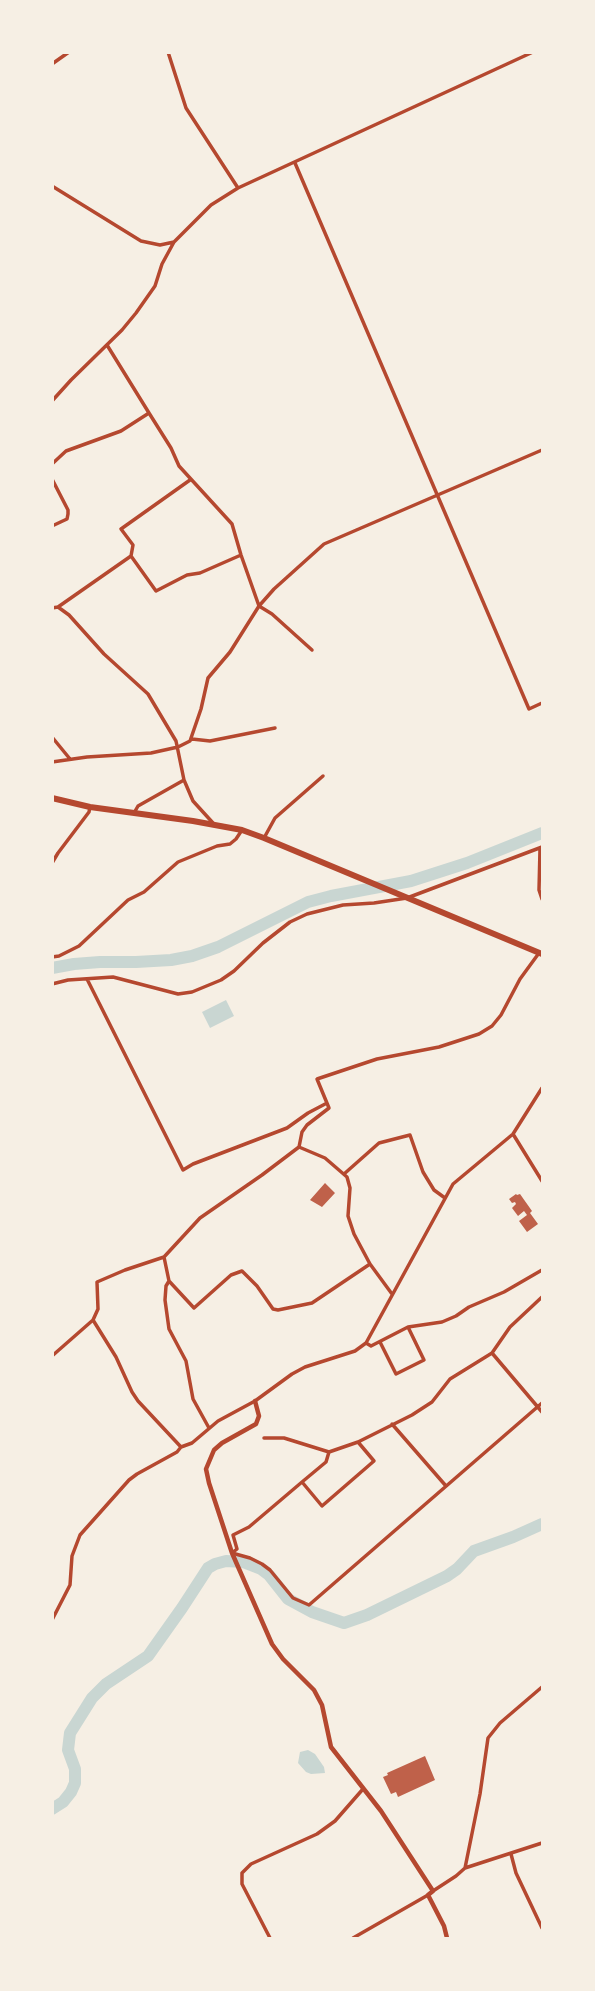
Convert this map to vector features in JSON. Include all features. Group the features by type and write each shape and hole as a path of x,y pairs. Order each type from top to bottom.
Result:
{"highway":[{"path":"52,798 90,807 214,824 264,838 541,954"}],"street":[{"path":"52,64 69,52"},
{"path":"168,52 186,108 238,188"},
{"path":"52,401 136,313 155,286 162,264 174,242 211,205 238,188 533,52"},
{"path":"295,163 529,709 542,703"},
{"path":"52,186 141,241 160,245 174,242"},
{"path":"107,345 171,447 179,466 232,524 259,606 272,614 312,650"},
{"path":"52,464 66,451 121,431 149,413"},
{"path":"192,739 208,678 230,652 259,606 324,544 542,450"},
{"path":"52,479 68,514 67,519 52,526"},
{"path":"190,480 121,530 133,545 131,556 55,607 69,615 104,654 148,694 167,723 178,747 184,780 193,801 214,824"},
{"path":"131,556 156,591 187,575 200,573 241,555"},
{"path":"52,762 151,753 178,747 192,739 211,741 275,728"},
{"path":"52,737 70,759"},
{"path":"264,838 275,818 323,776"},
{"path":"134,813 138,806 184,780"},
{"path":"52,863 90,807"},
{"path":"52,957 79,946 128,900 144,892 178,862 217,846 230,844 242,831"},
{"path":"52,984 68,980 113,977 177,994 192,992 221,980 290,922 307,914 343,905 374,903 403,897 541,848 539,890 542,899"},
{"path":"52,1356 93,1320 98,1309 97,1282 164,1257 200,1218 299,1147 302,1132 307,1125 329,1108 317,1079 377,1059 439,1047 486,1031 501,1015 520,979 541,954"},
{"path":"88,979 183,1170 287,1128 327,1103"},
{"path":"52,1620 70,1585 72,1556 79,1535 129,1480 181,1447 192,1443 218,1421 254,1401 292,1374 305,1367 355,1351 366,1343 453,1184 513,1134 542,1088"},
{"path":"513,1134 542,1181"},
{"path":"344,1174 379,1143 410,1135 423,1172 434,1190 445,1198"},
{"path":"299,1147 326,1158 344,1174 350,1188 348,1216 354,1234 370,1264 392,1294"},
{"path":"164,1257 169,1281 194,1307 230,1275 243,1271 273,1309 278,1310 312,1303 370,1264"},
{"path":"366,1343 371,1346 408,1327 442,1322 542,1270"},
{"path":"169,1281 165,1300 169,1329 186,1361 193,1399 209,1428"},
{"path":"264,1438 284,1438 329,1452 358,1442 424,1408 450,1379 492,1353 510,1327 542,1297"},
{"path":"93,1320 116,1357 132,1392 181,1447"},
{"path":"380,1342 396,1374 424,1360 408,1327"},
{"path":"492,1353 542,1412"},
{"path":"254,1401 259,1416 256,1424 214,1450 206,1469 232,1555 272,1644 282,1659 314,1690 322,1705 331,1747 381,1811 433,1891"},
{"path":"232,1555 250,1558 262,1564 293,1598 309,1605 542,1403"},
{"path":"392,1424 446,1486"},
{"path":"302,1482 322,1506 373,1461 358,1442"},
{"path":"232,1555 237,1549 233,1535 249,1527 326,1462 329,1452"},
{"path":"465,1868 488,1738 500,1723 542,1687"},
{"path":"270,1938 242,1884 242,1873 251,1864 317,1834 335,1821 363,1789"},
{"path":"353,1938 428,1895 465,1868 542,1843"},
{"path":"511,1854 516,1872 542,1928"},
{"path":"428,1895 444,1926 447,1938"}],"shaded area":[{"path":"226,1000 234,1016 210,1028 202,1012"},
{"path":"308,1750 315,1754 325,1773 311,1774 298,1763 300,1752"}],"building":[{"path":"325,1183 335,1193 322,1207 310,1200"},
{"path":"520,1194 538,1224 527,1232 519,1221 527,1215 524,1211 518,1216 512,1208 515,1202 512,1203 509,1199"},
{"path":"425,1756 435,1780 398,1797 396,1792 391,1794 383,1777"}],"waterway":[{"path":"52,968 100,962 171,960 192,956 218,947 308,902 411,881 467,863 542,833"},
{"path":"52,1809 63,1802 75,1783 75,1769 68,1750 70,1733 92,1698 106,1684 148,1656 208,1568 226,1561 243,1562 261,1569 288,1599 312,1612 344,1623 367,1615 447,1576 474,1551 542,1524"}]}
